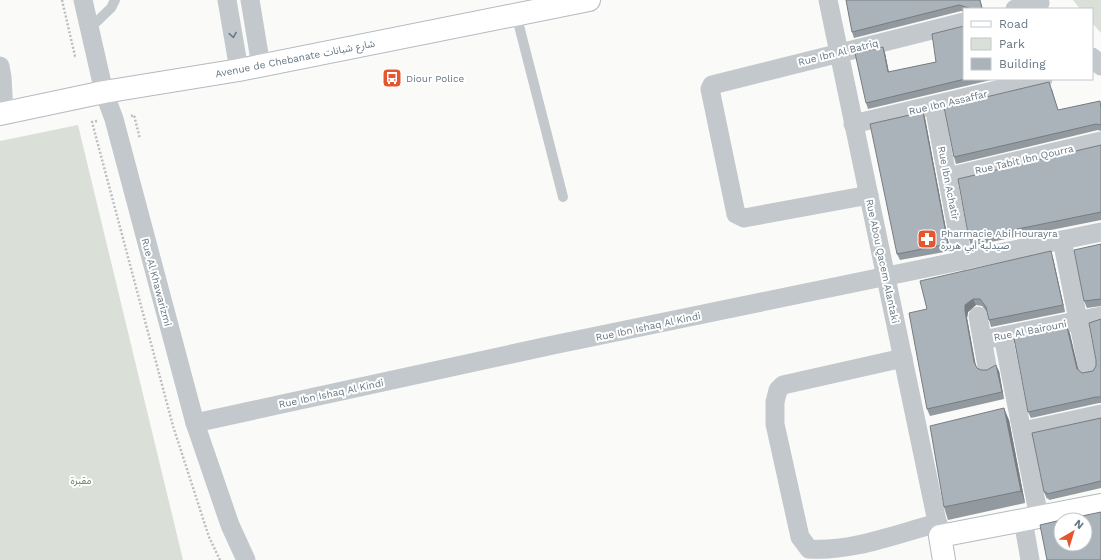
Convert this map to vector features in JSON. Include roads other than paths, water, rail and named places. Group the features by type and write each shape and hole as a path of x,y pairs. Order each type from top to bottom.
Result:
{"street":[{"name":"Rue Al Khawarizmi","path":"83,0 104,92 114,118 195,423 230,525 246,560"},
{"path":"227,0 238,70"},
{"path":"250,0 262,66"},
{"name":"Avenue de Chebanate شارع شبانات","path":"2,114 104,92 262,66 589,0"},
{"name":"Rue Abou Qacem Alantaki","path":"828,0 903,358 926,429 944,560"},
{"path":"1020,8 1042,4"},
{"name":"Rue Ibn Al Batriq","path":"868,195 744,218 739,217 736,214 710,89 712,85 963,22"},
{"path":"0,66 2,77 2,114"},
{"name":"Rue Ibn Assaffar","path":"854,124 1039,80"},
{"name":"Rue Ibn Achatir","path":"934,106 963,261"},
{"name":"Rue Tabit Ibn Qourra","path":"948,177 1101,141"},
{"name":"Rue Ibn Ishaq Al Kindi","path":"195,423 546,347 1101,232"},
{"name":"Rue Al Bairouni","path":"1062,240 1088,369"},
{"path":"978,316 987,366"},
{"name":"Rue Al Bairouni","path":"983,340 1101,316"},
{"path":"1003,336 1010,409 1023,431 1031,519 1030,560"},
{"path":"903,358 783,385 778,390 775,424 800,537 809,549 826,550 853,546 939,529 1031,519 1101,505"},
{"path":"1023,431 1101,414"}],"lane":[{"path":"89,29 111,8 115,0"},
{"path":"516,14 563,197"}],"place":[{"name":"Diour Police","path":"392,78"},
{"name":"Pharmacie Abi Hourayra صيدلية أبي هريرة","path":"927,239"}],"park label":[{"name":"مقبرة","path":"81,480"}]}
